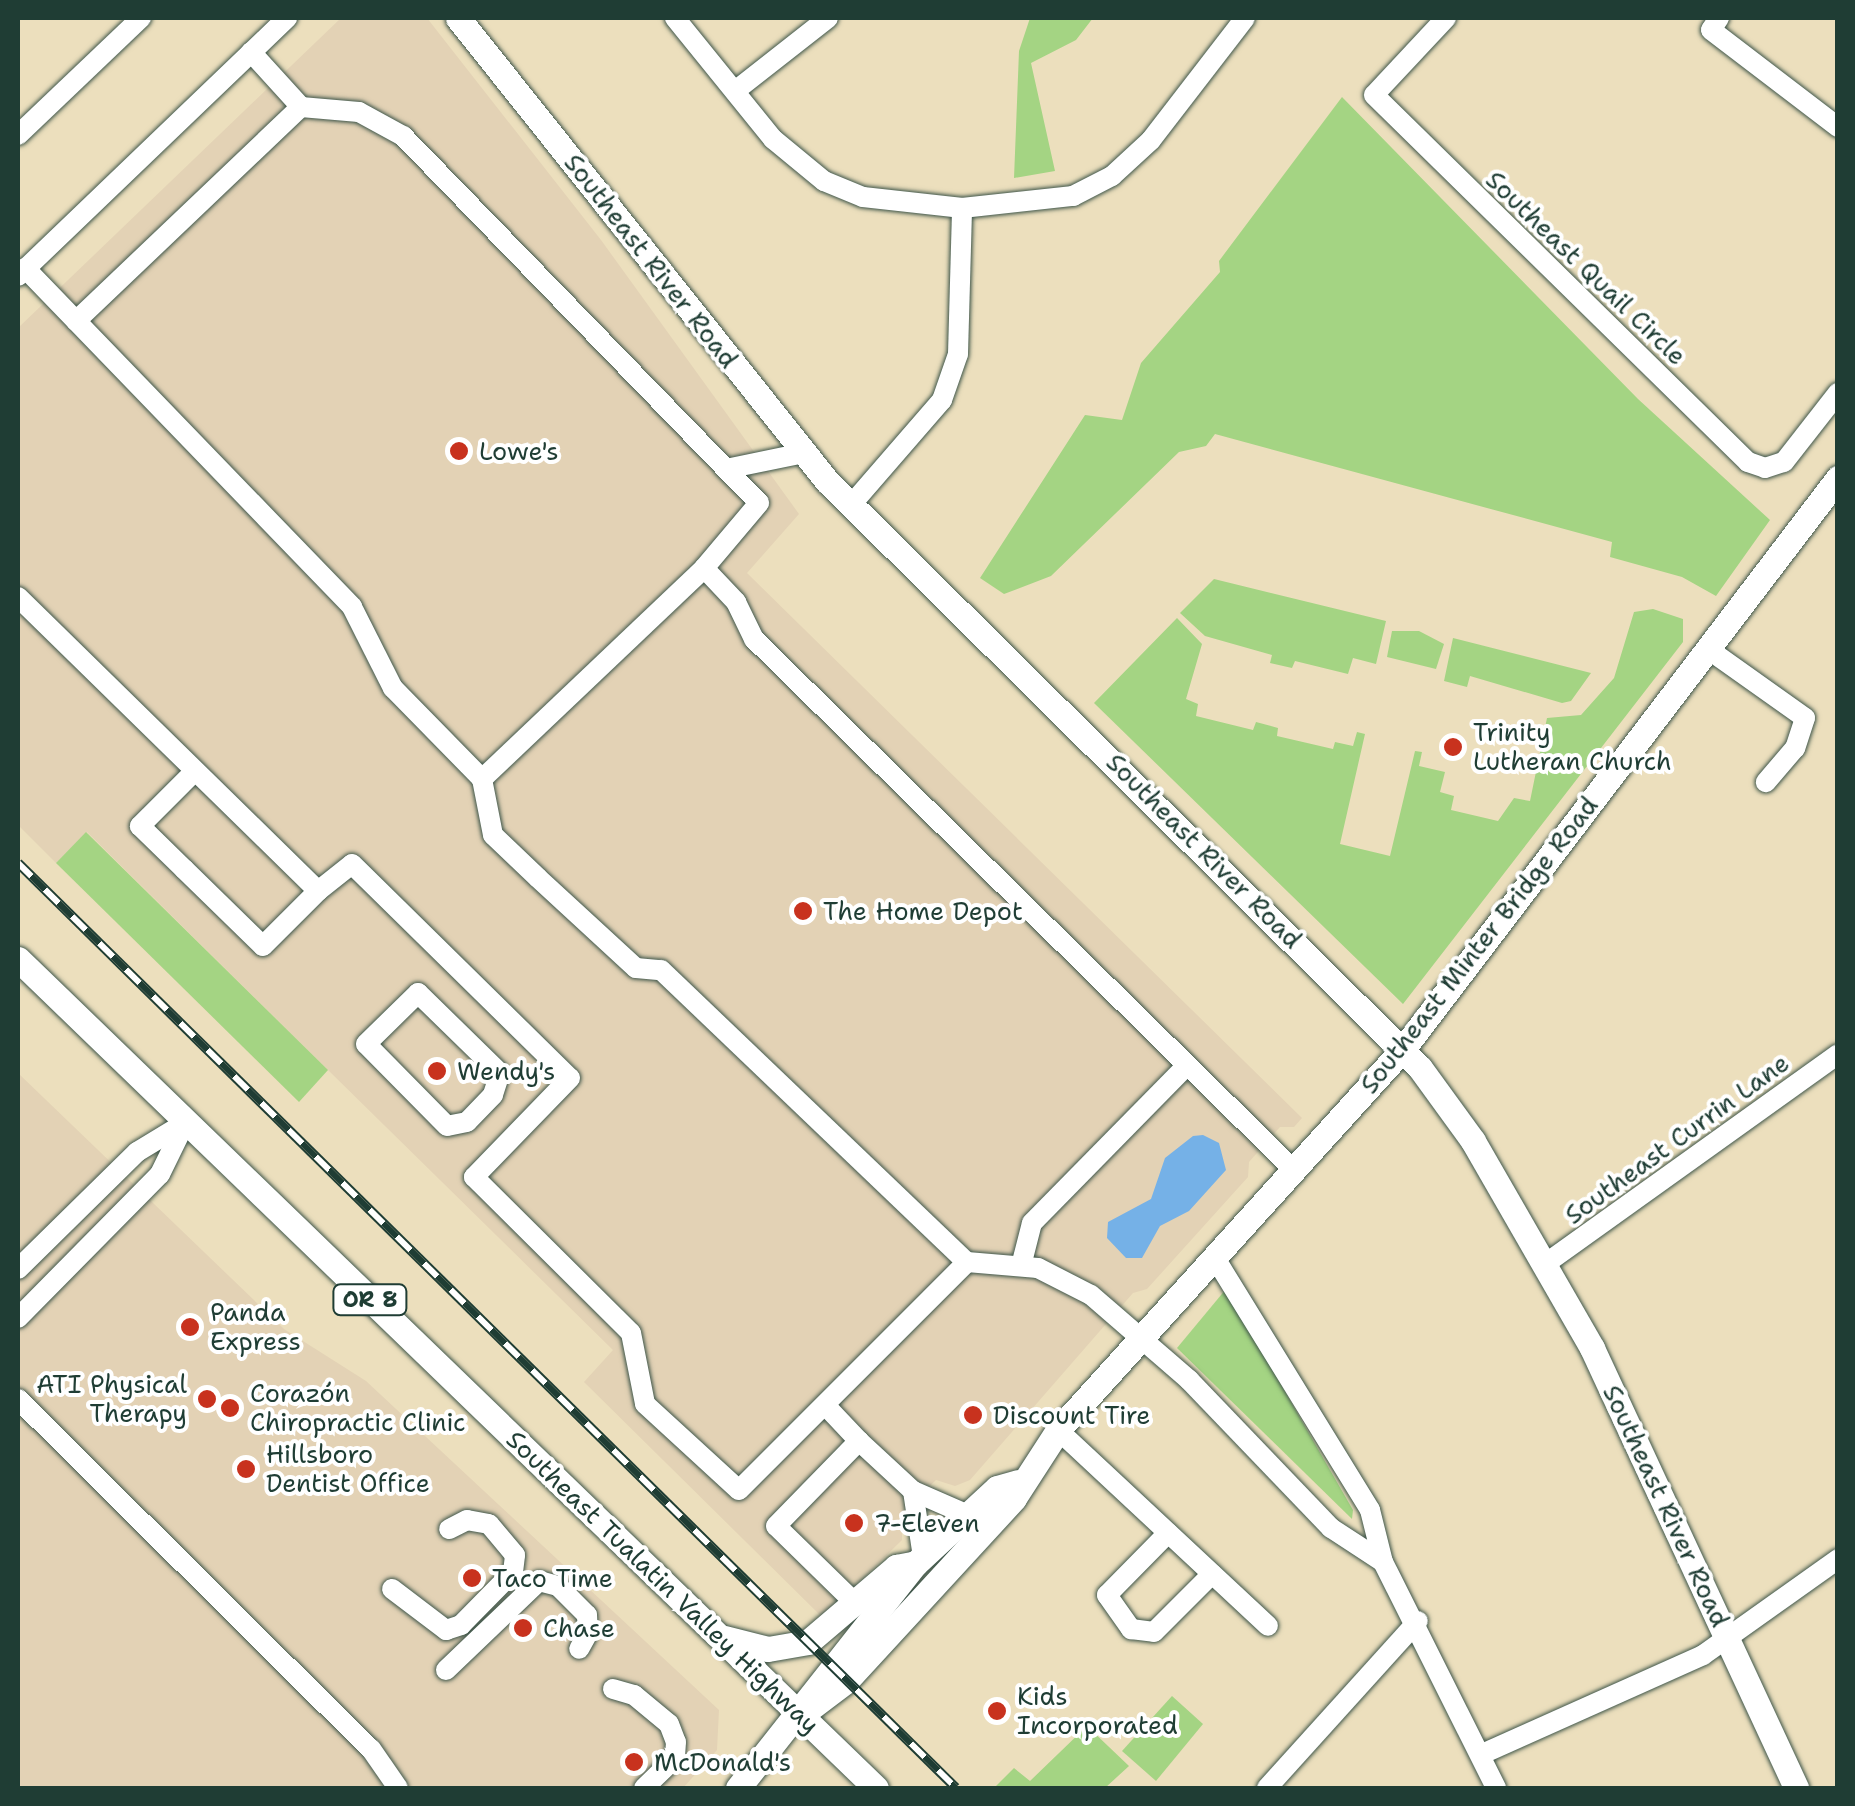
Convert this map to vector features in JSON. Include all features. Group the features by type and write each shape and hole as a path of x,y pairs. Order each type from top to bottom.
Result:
{"main road":[{"name":"Southeast River Road","path":"458,18 804,453 851,504 1403,1049 1473,1141 1545,1264 1635,1433 1796,1788"},
{"name":"Southeast Minter Bridge Road","path":"801,1715 846,1680 1014,1498 1018,1482 1058,1430 1403,1049 1838,478"},
{"name":"Southeast Tualatin Valley Highway","path":"18,959 876,1788"},
{"name":"Southeast Minter Bridge Road","path":"801,1715 919,1560 997,1488 1018,1482"},
{"path":"724,1638 790,1647 808,1642 896,1567 919,1560"},
{"path":"738,1788 801,1715"}],"street":[{"path":"18,135 141,18"},
{"path":"287,18 21,272 76,321 352,607 393,688 482,779 493,835 636,968 661,970 967,1262 1021,1266 1068,1280 1142,1338 1331,1528 1383,1562"},
{"path":"676,18 772,139 824,181 863,197 962,208 1073,196 1112,176 1151,140 1245,18"},
{"path":"735,92 828,18"},
{"name":"Southeast Quail Circle","path":"1446,18 1374,95 1748,462 1765,468 1784,462 1838,393"},
{"path":"1719,18 1711,30 1838,127"},
{"path":"251,52 301,107 359,112 403,136 759,502 704,568 482,779"},
{"path":"76,321 301,107"},
{"path":"851,504 942,400 958,354 962,208"},
{"path":"726,469 804,453"},
{"path":"704,568 736,602 754,639 1294,1172"},
{"path":"18,598 318,891"},
{"path":"1708,649 1804,718 1796,748 1766,782"},
{"path":"194,770 140,826 264,946 318,891 352,864 570,1078 474,1177 631,1333 645,1404 739,1490 967,1262"},
{"path":"418,993 500,1073 492,1095 468,1122 447,1126 366,1044 418,993"},
{"name":"Southeast Currin Lane","path":"1545,1264 1838,1054"},
{"path":"1021,1266 1032,1223 1187,1065"},
{"path":"18,1269 137,1152 185,1123"},
{"path":"18,1318 160,1174 185,1123"},
{"path":"1215,1258 1370,1510 1383,1562 1418,1621 1482,1754 1493,1787"},
{"path":"18,1399 370,1749 398,1788"},
{"path":"825,1405 913,1491 968,1515"},
{"path":"1058,1430 1268,1626"},
{"path":"855,1603 776,1526 859,1440"},
{"path":"913,1491 919,1560"},
{"path":"392,1588 446,1630 461,1625 513,1572 515,1555 489,1524 467,1520 448,1529"},
{"path":"1168,1533 1108,1595 1110,1607 1131,1630 1154,1632 1212,1574"},
{"path":"1482,1754 1703,1655 1838,1559"},
{"path":"446,1670 539,1581 558,1586 587,1615 588,1633 579,1648"},
{"path":"1267,1788 1418,1621"},
{"path":"612,1689 634,1695 669,1724 676,1742 675,1758 644,1788"}],"shaded area":[{"path":"341,18 427,18 601,240 799,514 747,573 1302,1118 1294,1127 1280,1127 1249,1162 1248,1177 1147,1289 1133,1293 970,1480 955,1486 936,1480 902,1513 902,1540 823,1618 584,1382 613,1350 87,832 56,863 18,825 18,328"},
{"path":"18,1073 284,1329 366,1381 719,1710 717,1750 683,1788 18,1788"}],"green space":[{"path":"1030,18 1093,18 1076,40 1031,63 1055,171 1014,178 1019,51"},
{"path":"1342,97 1638,399 1770,520 1716,596 1682,577 1610,557 1612,542 1215,434 1206,446 1179,452 1051,576 1004,594 980,578 1085,415 1122,420 1141,363 1220,272 1219,261"},
{"path":"1214,579 1386,621 1376,664 1353,658 1348,674 1295,661 1292,668 1270,663 1272,655 1205,636 1180,613"},
{"path":"1653,609 1683,619 1683,642 1403,1004 1094,703 1177,618 1202,644 1186,699 1198,704 1196,716 1253,730 1256,722 1278,728 1277,736 1333,749 1335,742 1353,746 1357,732 1365,734 1340,844 1390,856 1415,751 1422,752 1419,766 1445,772 1440,792 1454,796 1451,810 1498,821 1514,798 1530,801 1547,718 1581,715 1614,678 1634,612"},
{"path":"1392,631 1419,631 1444,644 1436,669 1387,657"},
{"path":"1453,638 1591,673 1571,701 1562,703 1470,676 1467,687 1444,681"},
{"path":"86,832 328,1070 299,1102 56,863"},
{"path":"1226,1289 1353,1510 1352,1519 1177,1348"},
{"path":"1172,1696 1203,1724 1156,1781 1122,1751"},
{"path":"1087,1726 1129,1766 1105,1788 996,1786 1014,1768 1030,1781"}],"water":[{"path":"1203,1135 1219,1143 1226,1170 1189,1211 1160,1226 1142,1258 1126,1258 1107,1238 1108,1222 1151,1199 1165,1158 1193,1136"}],"railway":[{"path":"18,863 956,1788"}],"place":[{"name":"Lowe's","path":"459,451"},
{"name":"Trinity Lutheran Church","path":"1453,747"},
{"name":"The Home Depot","path":"803,911"},
{"name":"Wendy's","path":"437,1071"},
{"name":"Panda Express","path":"190,1327"},
{"name":"ATI Physical Therapy","path":"207,1399"},
{"name":"Corazón Chiropractic Clinic","path":"230,1408"},
{"name":"Discount Tire","path":"973,1415"},
{"name":"Hillsboro Dentist Office","path":"246,1469"},
{"name":"7-Eleven","path":"854,1523"},
{"name":"Taco Time","path":"472,1578"},
{"name":"Chase","path":"523,1628"},
{"name":"Kids Incorporated","path":"997,1711"},
{"name":"McDonald's","path":"634,1762"}]}
